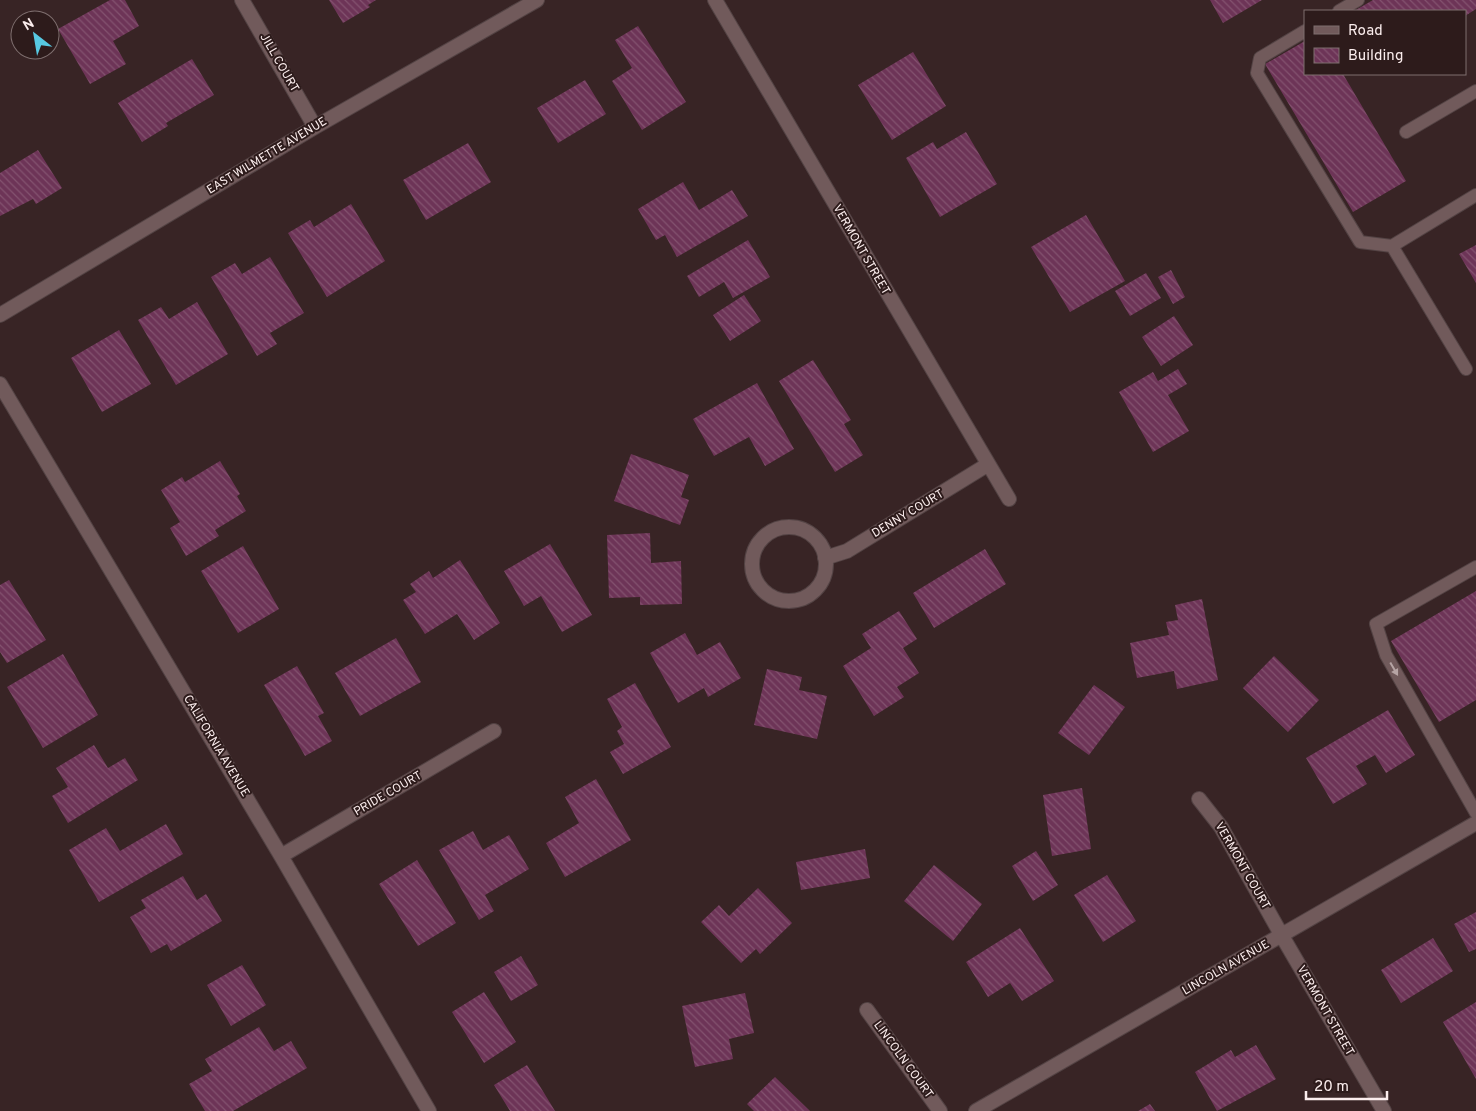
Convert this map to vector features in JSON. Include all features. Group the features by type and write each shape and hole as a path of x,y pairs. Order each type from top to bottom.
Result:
{"street":[{"name":"JILL COURT","path":"242,0 315,127"},
{"name":"EAST WILMETTE AVENUE","path":"0,315 315,127 537,0"},
{"name":"VERMONT STREET","path":"715,0 1009,499"},
{"name":"CALIFORNIA AVENUE","path":"0,384 282,856 429,1111"},
{"name":"DENNY COURT","path":"825,558 847,551 988,465"},
{"path":"779,528 792,528 808,532 817,540 825,558 823,577 818,586 809,595 794,601 779,600 768,595 757,583 752,572 752,559 755,549 767,534 779,528"},
{"name":"PRIDE COURT","path":"282,856 494,731"},
{"name":"VERMONT COURT","path":"1199,799 1221,827 1282,936"},
{"name":"LINCOLN AVENUE","path":"976,1111 1476,823"},
{"name":"VERMONT STREET","path":"1282,936 1384,1111"},
{"name":"LINCOLN COURT","path":"866,1010 940,1111"}],"lane":[{"path":"1341,10 1358,0"},
{"path":"1304,33 1260,58 1257,73 1360,242 1392,246 1476,195"},
{"path":"1406,132 1476,91"},
{"path":"1392,246 1466,369"},
{"path":"1476,566 1376,624 1386,654 1476,813"}],"building":[{"path":"110,0 125,0 139,26 113,41 126,64 90,84 60,32 60,28"},
{"path":"329,0 376,0 368,5 370,7 343,23"},
{"path":"1210,0 1262,0 1223,23"},
{"path":"1373,0 1476,0 1476,9 1466,15 1466,10 1356,10"},
{"path":"638,26 686,102 642,130 612,81 632,68 615,40"},
{"path":"1304,42 1304,75 1344,75 1406,181 1353,212 1265,64"},
{"path":"913,52 946,106 892,140 858,85"},
{"path":"192,59 214,95 166,123 168,126 142,142 118,103"},
{"path":"585,80 606,114 558,143 537,108"},
{"path":"966,132 997,184 940,217 906,158 933,142 937,149"},
{"path":"468,143 491,182 426,220 403,180"},
{"path":"38,150 62,188 36,204 33,199 0,216 0,173"},
{"path":"683,182 699,210 732,190 748,216 677,257 665,235 656,240 638,209"},
{"path":"351,204 385,261 327,297 288,233 310,220 314,227"},
{"path":"1086,215 1125,281 1070,312 1031,247"},
{"path":"748,240 770,277 733,298 724,282 699,297 687,276"},
{"path":"1476,245 1476,283 1459,254"},
{"path":"270,257 304,313 270,333 277,344 257,356 211,277 235,263 242,274"},
{"path":"1171,270 1185,297 1173,304 1158,277"},
{"path":"1146,273 1161,298 1130,316 1115,291"},
{"path":"744,295 761,321 730,341 713,315"},
{"path":"197,302 228,354 176,385 138,320 161,307 169,319"},
{"path":"1174,316 1193,345 1161,366 1142,337"},
{"path":"119,330 151,384 102,412 71,358"},
{"path":"813,360 851,420 844,424 863,455 835,472 779,381"},
{"path":"1178,369 1187,384 1168,395 1189,431 1153,452 1119,392 1153,372 1158,381"},
{"path":"757,383 794,449 765,466 749,437 714,456 693,419"},
{"path":"631,454 689,475 681,497 689,500 680,525 614,501"},
{"path":"220,461 240,494 237,496 246,511 215,530 219,536 186,556 170,528 180,522 161,490 182,477 185,482"},
{"path":"650,533 651,563 681,561 682,604 640,605 640,597 609,598 607,535"},
{"path":"550,544 592,615 562,632 541,596 524,606 504,571"},
{"path":"243,546 279,609 238,633 201,571"},
{"path":"985,549 1006,584 934,628 913,593"},
{"path":"460,560 500,623 474,640 457,614 425,634 403,600 416,592 410,584 429,571 433,578"},
{"path":"9,580 46,640 7,663 0,652 0,585"},
{"path":"1476,591 1476,700 1439,722 1391,641"},
{"path":"1202,599 1218,680 1177,689 1174,671 1137,678 1130,643 1169,635 1166,622 1178,620 1175,605"},
{"path":"899,611 917,639 903,648 919,673 897,687 904,697 874,716 843,666 871,648 862,634"},
{"path":"685,633 697,655 720,642 741,678 708,697 704,688 678,703 650,653"},
{"path":"396,638 421,682 360,716 335,673"},
{"path":"63,654 98,715 43,748 7,687"},
{"path":"1274,656 1319,700 1288,732 1243,688"},
{"path":"297,666 324,713 318,716 332,741 305,756 264,685"},
{"path":"767,669 802,677 799,690 827,696 817,739 754,725"},
{"path":"635,683 671,747 623,774 610,752 624,744 617,731 622,727 607,699"},
{"path":"1094,685 1125,707 1089,755 1058,733"},
{"path":"1388,710 1415,755 1386,773 1375,755 1356,766 1367,784 1333,804 1306,758"},
{"path":"94,745 108,768 125,758 138,780 68,823 52,796 68,787 56,768"},
{"path":"596,779 631,840 565,877 546,843 579,823 565,797"},
{"path":"1082,788 1091,849 1052,856 1043,795"},
{"path":"166,824 183,854 99,902 69,850 106,828 120,851"},
{"path":"473,831 483,850 509,835 529,869 485,895 494,911 479,920 439,850"},
{"path":"865,849 870,878 801,890 796,862"},
{"path":"1036,851 1058,885 1033,901 1012,866"},
{"path":"417,860 456,923 418,946 379,884"},
{"path":"934,865 982,904 953,941 904,901"},
{"path":"1107,875 1136,921 1103,942 1074,895"},
{"path":"183,876 197,900 206,894 222,921 171,951 167,944 151,953 130,917 146,908 141,900"},
{"path":"758,888 792,923 760,954 756,949 741,963 701,922 719,905 729,916"},
{"path":"1476,912 1476,949 1469,952 1454,924"},
{"path":"1020,928 1054,981 1022,1001 1010,983 988,997 966,962"},
{"path":"1433,938 1453,971 1401,1003 1381,970"},
{"path":"521,956 538,985 511,1001 494,972"},
{"path":"242,965 266,1005 231,1026 207,985"},
{"path":"484,992 516,1042 484,1063 452,1012"},
{"path":"745,993 754,1033 729,1039 733,1059 695,1067 682,1006"},
{"path":"1476,1002 1476,1079 1443,1022"},
{"path":"259,1027 274,1051 291,1041 307,1068 233,1111 205,1111 189,1084 212,1071 205,1059"},
{"path":"1256,1045 1276,1079 1217,1111 1195,1072 1231,1050 1235,1057"},
{"path":"527,1065 555,1111 510,1111 494,1085"},
{"path":"775,1077 810,1111 754,1111 747,1104"},
{"path":"1150,1104 1155,1111 1138,1111"}]}
